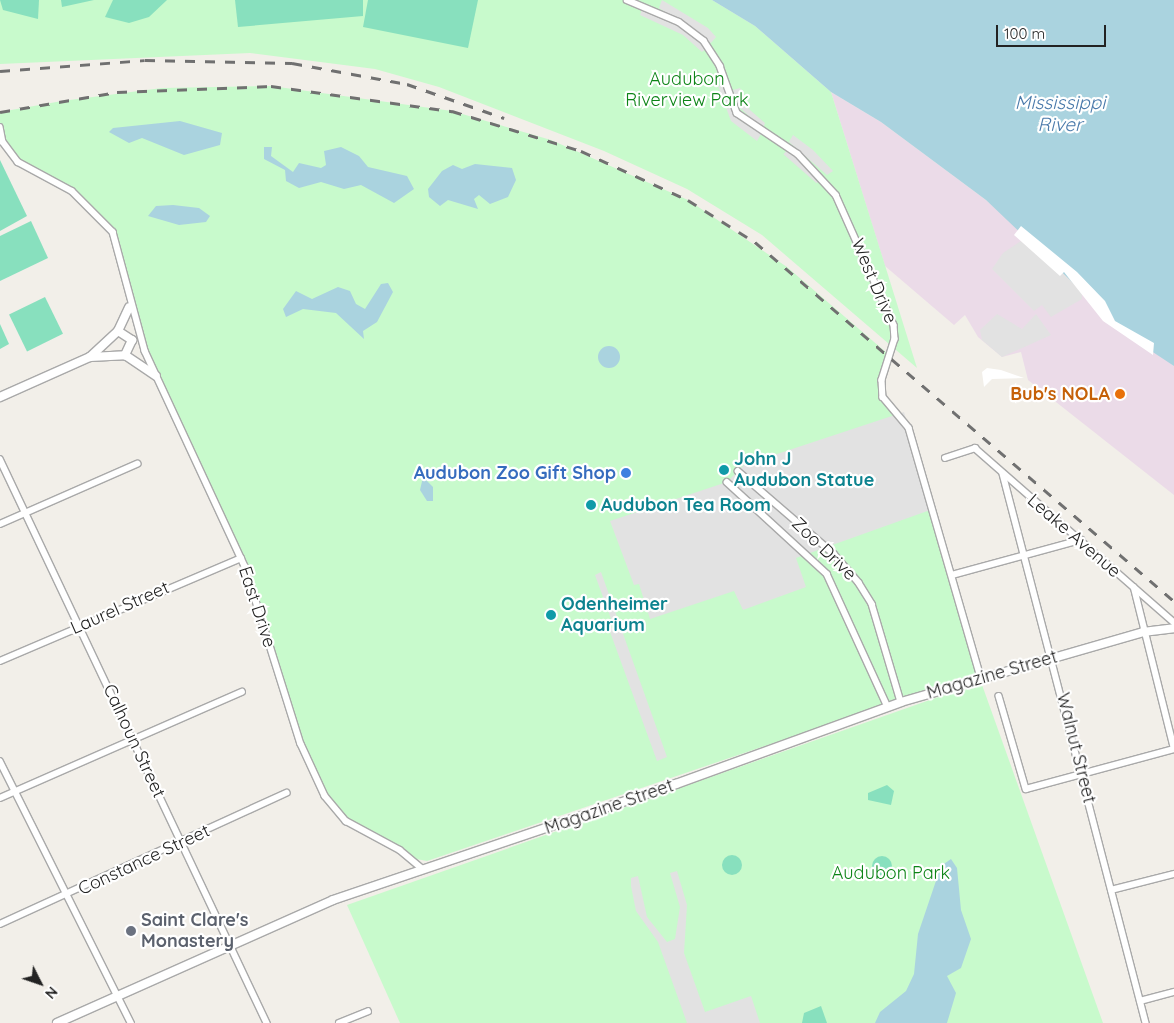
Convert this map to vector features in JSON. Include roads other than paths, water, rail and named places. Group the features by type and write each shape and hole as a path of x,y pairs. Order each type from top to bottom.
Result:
{"street":[{"name":"West Drive","path":"627,0 679,22 704,41 720,66 738,112 798,154 836,195 894,325 895,339 882,388 908,428 981,677"},
{"name":"East Drive","path":"0,127 3,142 18,162 72,191 106,221 119,246 130,307 156,376 241,558 301,744 325,796 346,821 400,850 423,869"},
{"path":"0,397 90,357 118,331 130,307"},
{"path":"118,331 132,340 125,355"},
{"path":"90,357 125,355 156,376"},
{"name":"Leake Avenue","path":"944,458 974,448 1174,622"},
{"name":"Calhoun Street","path":"0,459 267,1023"},
{"path":"0,524 137,464"},
{"name":"Zoo Drive","path":"738,471 834,554 859,583 872,604 901,702"},
{"name":"Walnut Street","path":"1003,474 1053,656 1146,1023"},
{"name":"Zoo Drive","path":"727,482 827,574 888,707"},
{"path":"952,575 1081,540"},
{"name":"Laurel Street","path":"0,661 241,558"},
{"path":"999,696 1026,789 1082,772 1174,749 1143,632 1134,588"},
{"name":"Magazine Street","path":"57,1023 333,900 676,784 901,702 1053,656 1143,632 1174,628"},
{"path":"0,798 242,692"},
{"path":"0,761 131,1023"},
{"name":"Constance Street","path":"0,924 68,895 286,793"},
{"path":"1111,890 1174,874"},
{"path":"1140,1001 1174,992"},
{"path":"339,1023 368,1011"}],"water":[{"name":"Mississippi River","path":"712,0 1174,0 1174,366 1130,337 986,200 881,122 831,92 755,26"},
{"path":"180,121 222,133 220,145 184,155 142,138 129,143 109,132 113,128"},
{"path":"264,147 272,147 271,156 293,172 299,163 321,168 326,165 324,151 341,147 359,156 368,167 407,176 414,189 394,203 361,185 344,189 321,182 299,188 286,181 285,170 264,159"},
{"path":"475,164 512,168 516,180 508,197 490,204 479,195 474,199 478,209 448,200 440,206 429,197 428,189 442,171 453,165 462,169"},
{"path":"173,205 199,208 210,216 206,222 179,225 148,216 156,206"},
{"path":"388,283 393,292 377,322 363,331 364,339 336,313 303,309 286,317 283,309 296,291 312,299 338,287 350,291 356,304 365,309 381,284"},
{"path":"609,346 617,349 620,357 617,365 609,368 601,365 598,357 601,349"},
{"path":"423,477 433,487 433,501 427,501 420,490"},
{"path":"951,859 957,868 961,910 971,939 961,968 947,976 956,993 947,1023 875,1023 880,1012 906,991 914,974 918,934 941,866"}],"railway":[{"path":"0,71 145,60 292,63 407,84 504,118"},
{"path":"0,112 117,92 271,86 452,111 581,151 688,200 755,242 1174,601"}],"place":[{"name":"Bub's NOLA","path":"1120,394"},
{"name":"John J Audubon Statue","path":"724,470"},
{"name":"Audubon Zoo Gift Shop","path":"626,473"},
{"name":"Audubon Tea Room","path":"591,505"},
{"name":"Odenheimer Aquarium","path":"551,615"},
{"name":"Saint Clare's Monastery","path":"131,931"}],"park label":[{"name":"Audubon Riverview Park","path":"687,90"},
{"name":"Audubon Park","path":"891,873"}]}
